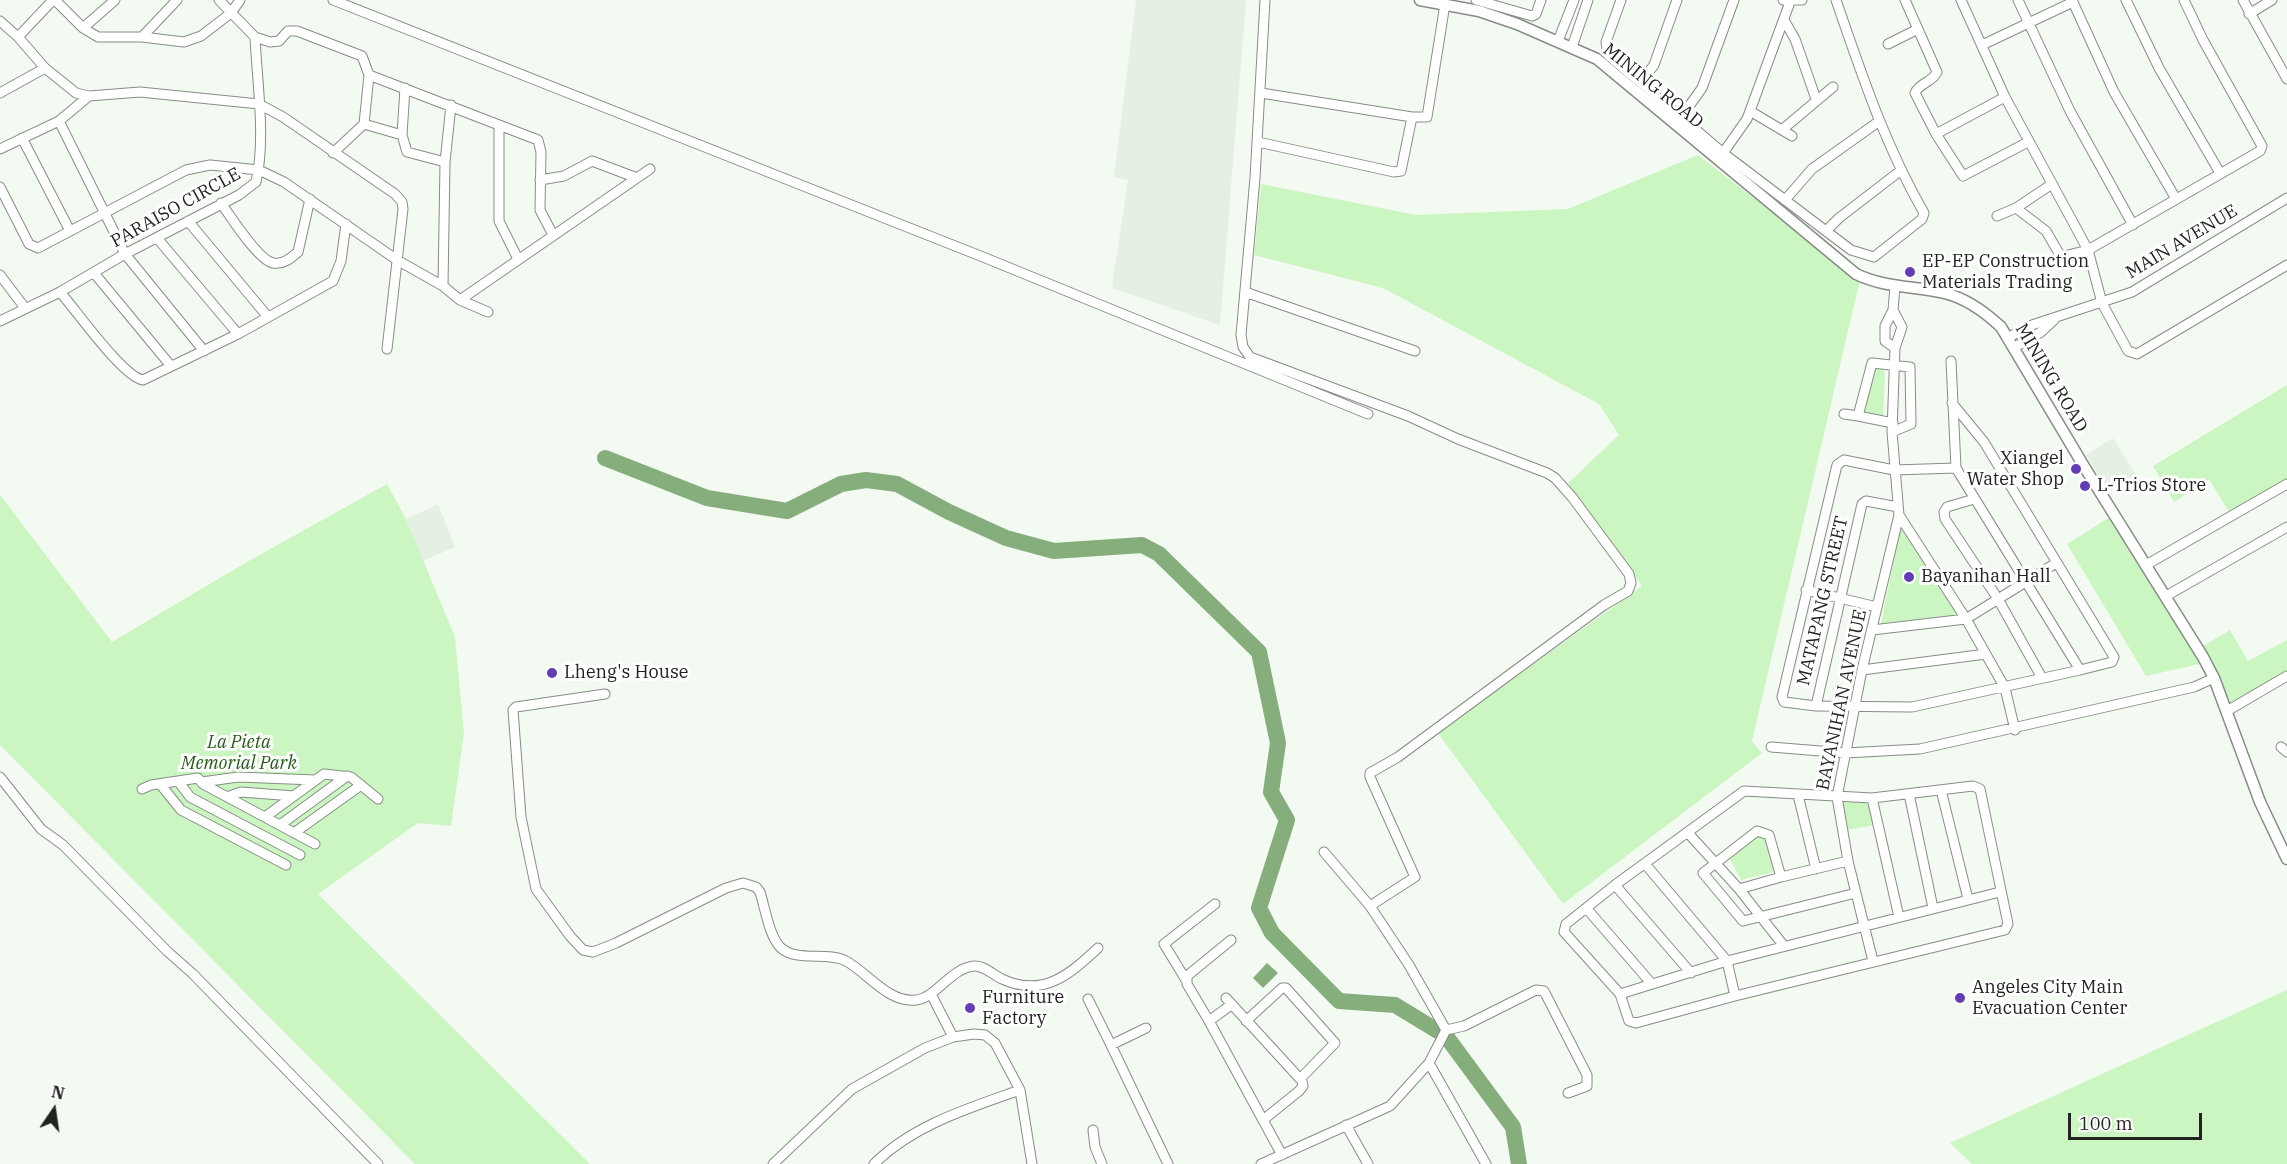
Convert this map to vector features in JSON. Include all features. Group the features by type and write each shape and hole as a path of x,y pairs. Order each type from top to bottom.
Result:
{"street":[{"path":"18,37 54,0 83,28 98,37 142,37 184,42 193,40 231,13 240,0"},
{"path":"83,28 116,0"},
{"path":"142,37 177,0"},
{"path":"219,0 255,37 270,42 279,40 288,31 302,32 357,53 366,63 369,75 364,124 333,153"},
{"path":"333,0 1368,414"},
{"path":"1265,0 1258,142 1241,335 1243,347 1250,357 1408,416 1555,478 1629,574 1631,583 1628,591 1604,605 1398,757 1370,773 1415,877 1370,906"},
{"name":"MINING ROAD","path":"1420,0 1479,11 1572,47 1609,68 1845,266 1867,279 1958,297 1988,315 2012,342 2085,468 2166,596 2214,678 2260,802 2287,859"},
{"path":"1476,0 1532,16 1536,14 1541,0"},
{"path":"1558,41 1574,0"},
{"path":"1572,47 1588,0"},
{"path":"1621,0 1605,49 1608,55 1723,153 1851,250 1874,257 1880,255 1924,216 1878,122 1836,0"},
{"path":"1641,81 1653,65 1677,0"},
{"path":"1682,116 1702,88 1734,0"},
{"path":"1723,153 1750,111 1784,21 1787,1 1802,0"},
{"path":"1905,0 1937,72 1917,87 1915,93 1936,134 1963,176 2028,142"},
{"path":"1961,0 2005,97 2088,250 2102,303 2128,351 2137,354 2287,265"},
{"path":"2018,0 2070,111 2133,225"},
{"path":"2126,0 2159,68 2220,173"},
{"path":"2016,208 2046,231 2061,256 2088,250 2260,151 2262,146 2203,40 2184,0"},
{"path":"2243,0 2287,79"},
{"path":"2249,14 2272,0"},
{"path":"1982,45 2073,1 2114,92 2176,199"},
{"path":"1261,93 1422,119 1427,117 1445,4"},
{"path":"1567,20 1580,24"},
{"path":"0,21 18,37 45,68 76,93 89,96 140,93 259,104 283,117 402,202 387,349"},
{"path":"1784,21 1795,39 1816,99"},
{"path":"1888,44 1918,28"},
{"name":"PARAISO CIRCLE","path":"0,321 60,292 125,254 240,195 256,182 259,170 259,104 255,37"},
{"path":"0,93 45,68"},
{"path":"369,75 451,105 540,142 540,210 553,235"},
{"path":"1783,129 1833,87"},
{"path":"405,88 402,135 407,152 445,162"},
{"path":"0,148 59,121 89,96"},
{"path":"1936,134 2005,97"},
{"path":"443,286 445,162 451,105"},
{"path":"1750,111 1792,136"},
{"path":"1258,142 1394,172 1401,171 1412,117"},
{"path":"59,121 125,254 204,351"},
{"path":"1785,200 1812,169 1878,122"},
{"path":"364,124 402,135"},
{"path":"500,125 499,221 518,259"},
{"path":"22,138 70,231"},
{"path":"540,180 564,176 592,161 636,178"},
{"path":"0,187 32,247 38,248 195,167 210,165 259,170 284,182 397,260 443,286 460,300 488,312"},
{"path":"460,300 650,169"},
{"path":"1826,231 1839,218 1900,171"},
{"path":"1997,216 2016,208 2052,184"},
{"name":"MAIN AVENUE","path":"2012,342 2032,325 2056,319 2132,292 2287,198"},
{"path":"221,203 261,255 275,264 283,263 298,252 310,200"},
{"path":"188,222 268,317"},
{"path":"60,292 121,365 136,379 143,380 238,334 333,281 341,261 346,224"},
{"path":"157,238 238,334"},
{"path":"94,273 171,366"},
{"path":"0,275 25,308"},
{"path":"1895,348 1885,341 1884,335 1893,310 1896,286"},
{"path":"1245,292 1415,351"},
{"path":"1893,310 1902,327 1895,348 1892,427 1899,511 1966,619 2005,688 2015,730"},
{"path":"1234,359 1243,347"},
{"path":"1951,361 1956,468 2079,670"},
{"path":"1844,414 1892,427 1911,424 1910,367 1870,364 1858,416"},
{"path":"1952,403 1984,442 2114,657 2112,662 2005,688 1912,707 1816,706 1784,702 1782,697 1806,590 1839,461 1844,459 1894,470 1956,468"},
{"path":"2146,565 2287,484"},
{"path":"1974,499 1947,507 1945,519 1998,599 2042,678"},
{"name":"MATAPANG STREET","path":"1816,706 1863,502 1899,511"},
{"name":"BAYANIHAN AVENUE","path":"1873,962 1848,861 1837,797 1862,670 1899,511"},
{"path":"2166,596 2287,527"},
{"path":"1872,630 1966,619 2056,563"},
{"path":"1806,590 1877,607"},
{"path":"1862,670 1986,654"},
{"path":"2227,711 2287,676"},
{"path":"1771,747 1845,753 1920,749 2015,730 2194,687 2214,678"},
{"path":"605,694 516,707 513,710 521,817 536,889 583,950 593,952 600,950 738,884 751,884 760,892 776,940 783,950 794,954 833,956 845,960 892,995 903,999 914,1000 931,994 945,980 975,966 982,967 1003,980 1044,986 1055,982 1098,948"},
{"path":"265,817 324,774 347,776 378,799"},
{"path":"280,825 347,776"},
{"path":"0,777 41,829 63,845 167,951 193,974 378,1164"},
{"path":"202,782 238,777 315,780"},
{"path":"142,789 198,778 227,797 315,844"},
{"path":"178,781 190,797 300,855"},
{"path":"160,784 181,810 285,865"},
{"path":"294,833 361,785"},
{"path":"1973,786 1980,789 2008,924 2005,930 1735,996 1636,1023 1629,1021 1620,994 1564,932 1566,924 1615,885 1646,865 1744,791 1837,797 1872,798 1973,786"},
{"path":"1941,790 1968,899"},
{"path":"227,797 241,792 294,796"},
{"path":"1909,794 1933,909"},
{"path":"1798,795 1816,869"},
{"path":"1872,798 1899,917"},
{"path":"251,810 276,809"},
{"path":"1781,877 1769,835 1757,831 1704,870 1704,874 1740,920 1745,921 1856,893"},
{"path":"1688,833 1739,889 1784,946"},
{"path":"1324,852 1370,906 1414,974 1443,1034"},
{"path":"1739,889 1848,861"},
{"path":"1646,865 1727,961 1735,996"},
{"path":"1615,885 1691,973"},
{"path":"1620,994 1727,961 2000,892"},
{"path":"1215,904 1164,944 1164,948 1186,980 1282,1155"},
{"path":"1587,909 1651,983"},
{"path":"1186,980 1189,973 1231,940"},
{"path":"1246,1021 1282,988 1286,988 1335,1043 1300,1078"},
{"path":"1261,1164 1390,1106 1429,1063 1443,1034 1536,990 1544,991 1587,1075 1587,1086 1568,1093"},
{"path":"931,994 953,1037"},
{"path":"1088,999 1168,1164"},
{"path":"1209,1021 1228,1002 1300,1078 1303,1086 1263,1120"},
{"path":"1111,1046 1146,1028"},
{"path":"773,1164 852,1089 884,1069 953,1037 986,1035 995,1043 1020,1090 1032,1164"},
{"path":"1429,1063 1486,1164"},
{"path":"874,1164 922,1129 959,1111 1020,1090"},
{"path":"1346,1125 1368,1164"},
{"path":"1093,1130 1095,1147 1102,1164"}],"shaded area":[{"path":"1136,0 1246,0 1220,325 1112,288 1128,180 1114,177"},
{"path":"2113,438 2136,475 2109,492 2086,455"},
{"path":"438,504 455,547 423,561 406,519"},
{"path":"1267,963 1278,973 1263,988 1253,978"}],"green space":[{"path":"1698,155 1860,280 1752,741 1762,753 1563,904 1438,733 1642,586 1568,483 1619,435 1599,404 1383,288 1254,255 1261,184 1416,215 1568,209"},
{"path":"1871,365 1882,367 1885,373 1883,417 1862,414"},
{"path":"2287,385 2287,479 2229,512 2209,479 2174,502 2153,466"},
{"name":"La Pieta Memorial Park","path":"387,484 406,519 455,637 464,733 451,826 418,823 318,894 590,1164 415,1164 0,745 0,495 112,642 245,563"},
{"path":"2110,517 2204,663 2146,676 2067,544"},
{"path":"1901,525 1960,618 1880,628"},
{"path":"2230,630 2248,661 2287,640 2287,672 2230,704 2203,646"},
{"path":"1843,799 1870,800 1875,825 1847,830"},
{"path":"1763,832 1777,871 1741,880 1728,855"},
{"path":"2287,990 2287,1164 1972,1164 1950,1143"}],"waterway":[{"path":"605,458 707,498 787,511 841,484 866,480 897,484 949,512 1006,538 1054,551 1142,545 1159,554 1259,652 1278,743 1271,792 1287,820 1259,908 1272,933 1339,1001 1395,1005 1446,1036 1513,1127 1519,1164"}],"place":[{"name":"EP-EP Construction Materials Trading","path":"1910,272"},
{"name":"Xiangel Water Shop","path":"2076,469"},
{"name":"L-Trios Store","path":"2085,486"},
{"name":"Bayanihan Hall","path":"1909,577"},
{"name":"Lheng's House","path":"552,673"},
{"name":"Angeles City Main Evacuation Center","path":"1960,998"},
{"name":"Furniture Factory","path":"970,1008"}]}
